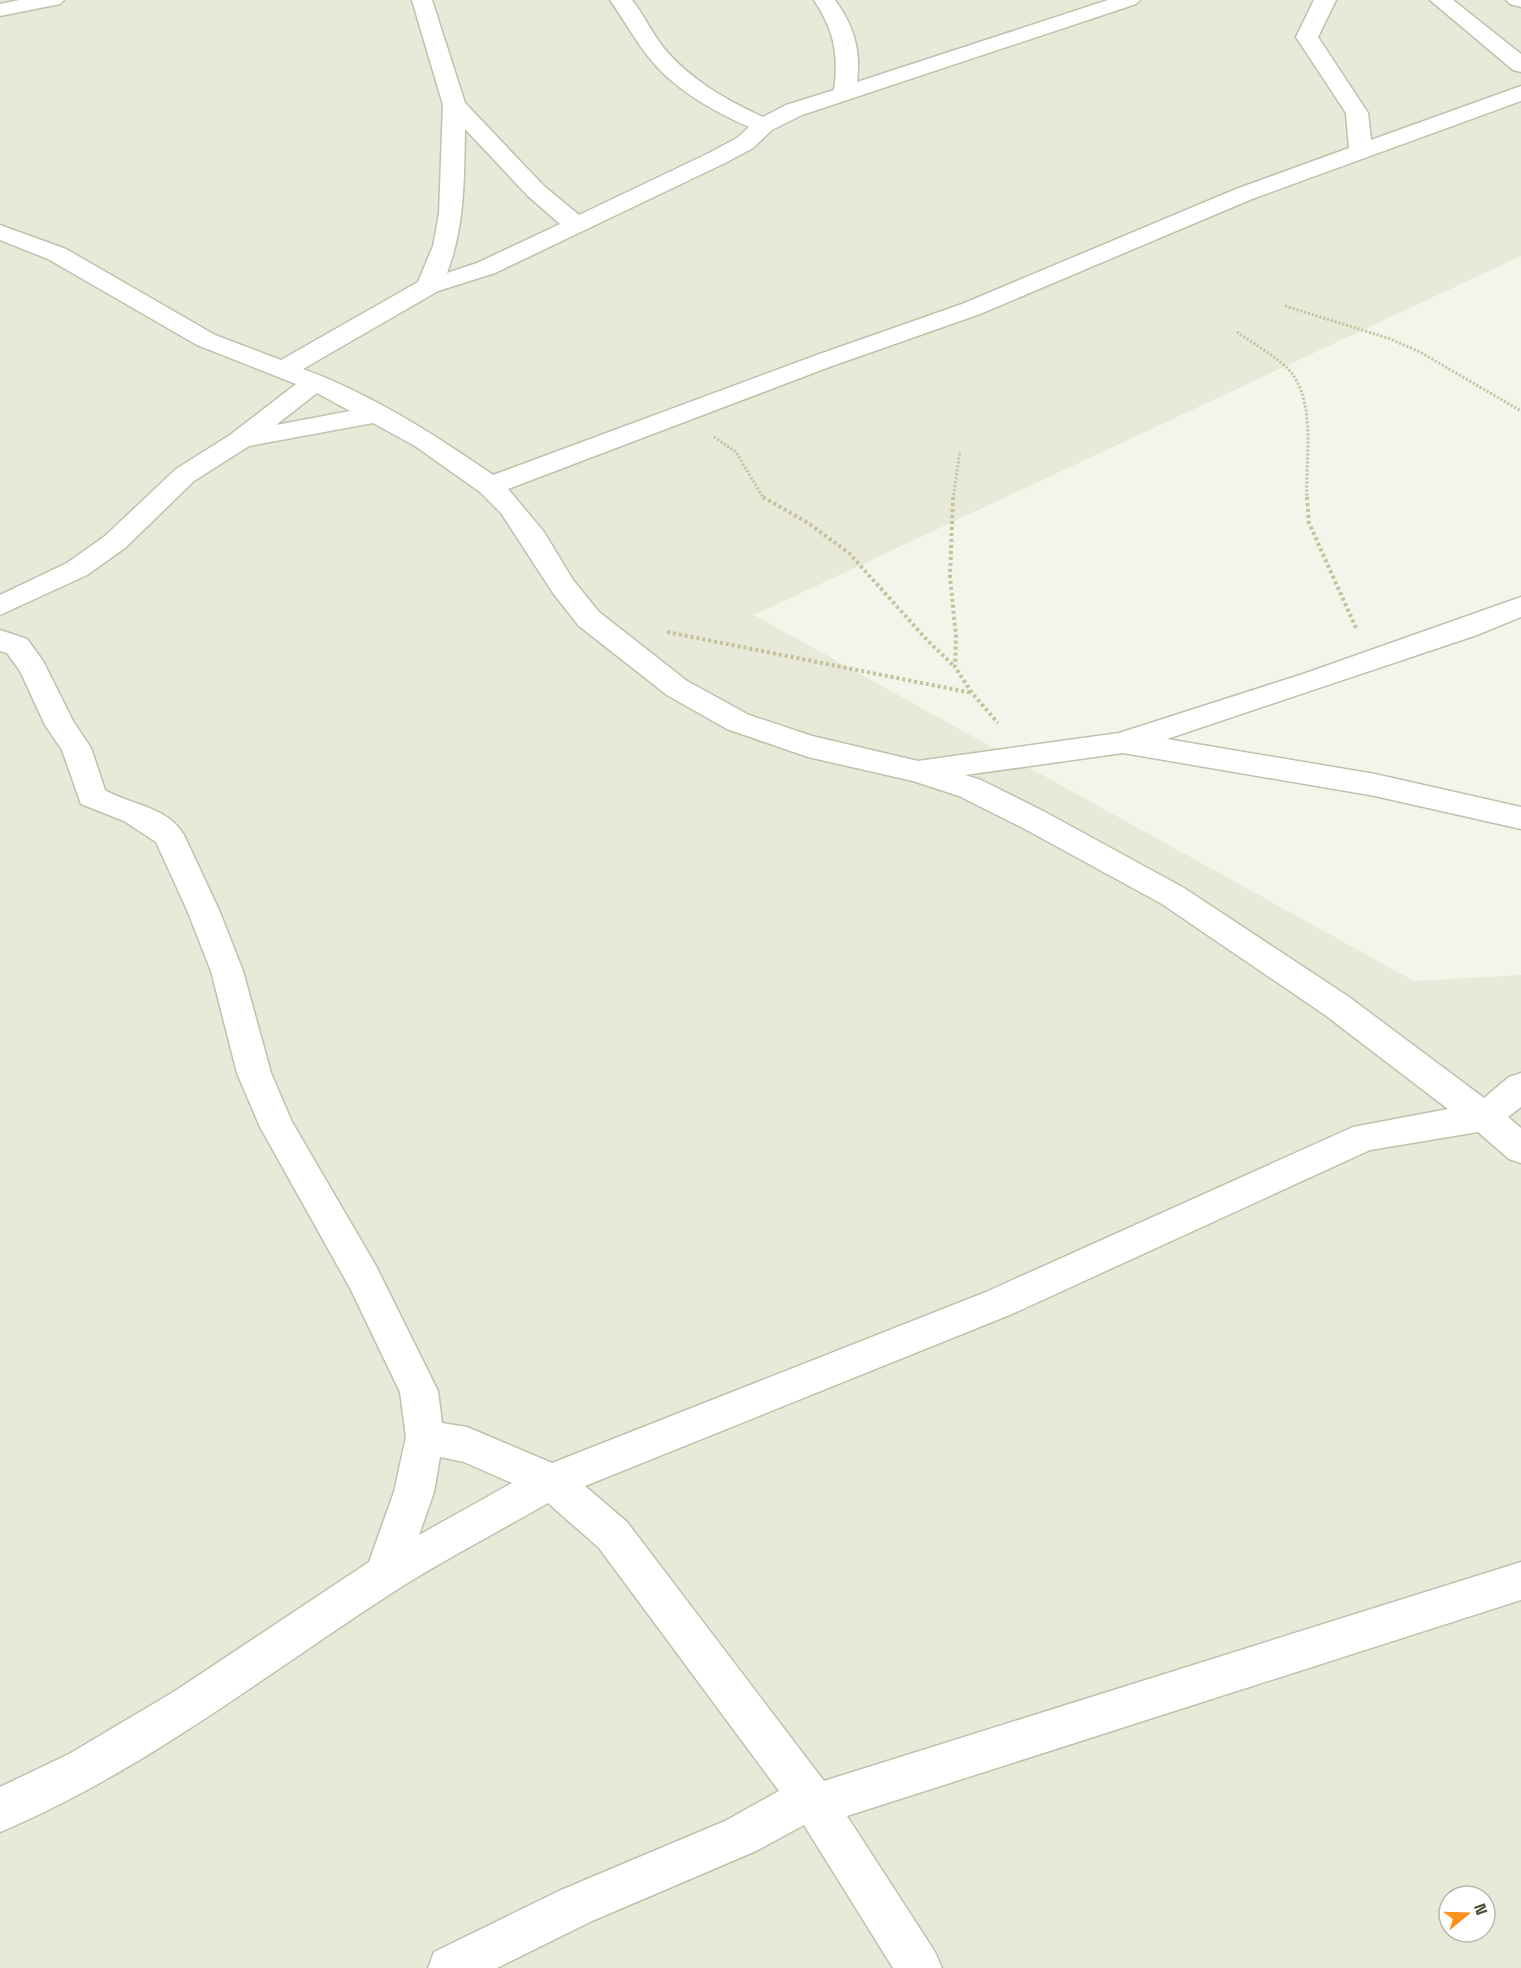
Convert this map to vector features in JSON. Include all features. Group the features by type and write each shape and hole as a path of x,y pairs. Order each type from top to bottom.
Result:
{"street":[{"path":"0,10 53,0"},
{"path":"422,0 454,105 452,214 445,246 429,286"},
{"path":"621,0 640,24 659,56 677,73 719,106 764,125"},
{"path":"824,0 840,20 846,39 848,66 845,91"},
{"path":"284,369 429,286 486,268 717,158 745,143 764,125 794,110 845,91 1129,0"},
{"path":"1323,0 1307,37 1358,113 1361,151"},
{"path":"1440,0 1521,65"},
{"path":"490,486 971,309 1244,194 1521,93"},
{"path":"454,105 536,191 575,224"},
{"path":"0,232 57,254 161,316 206,339 315,382 424,440 490,486 517,514 563,586 589,619 677,688 738,722 808,746 916,771 970,788 1173,896 1337,1006 1484,1117 1521,1149"},
{"path":"0,606 77,569 115,542 185,475 239,441 315,382"},
{"path":"239,441 271,432 374,415"},
{"path":"916,771 1121,743 1370,662 1467,628 1521,606"},
{"path":"0,640 17,646 33,668 60,725 76,748 92,796 142,816 168,835 203,910 227,971 254,1073 277,1128 363,1276 404,1355 419,1391 425,1437 414,1492 385,1575"},
{"path":"1121,743 1283,768 1459,802 1521,818"},
{"path":"0,1810 84,1769 190,1706 385,1575 551,1481 999,1303 1365,1137 1484,1117 1521,1087"},
{"path":"425,1437 467,1445 551,1481 613,1535 813,1801 865,1886 920,1968"},
{"path":"450,1968 619,1887 712,1851 813,1801 1521,1581"}],"path":[{"path":"1285,306 1410,347 1521,411"},
{"path":"1236,333 1292,373 1298,385 1304,403 1307,436 1306,491 1310,523 1370,662"},
{"path":"674,417 736,452 764,499 771,505 798,516 847,551 894,600 931,646 955,667 972,693 1025,756"},
{"path":"955,667 956,637 950,576 953,497 960,451"},
{"path":"662,631 748,645 907,682 972,693"}],"shaded area":[{"path":"0,0 1521,0 1521,256 754,615 1414,981 1521,975 1521,1968 0,1968"}]}
